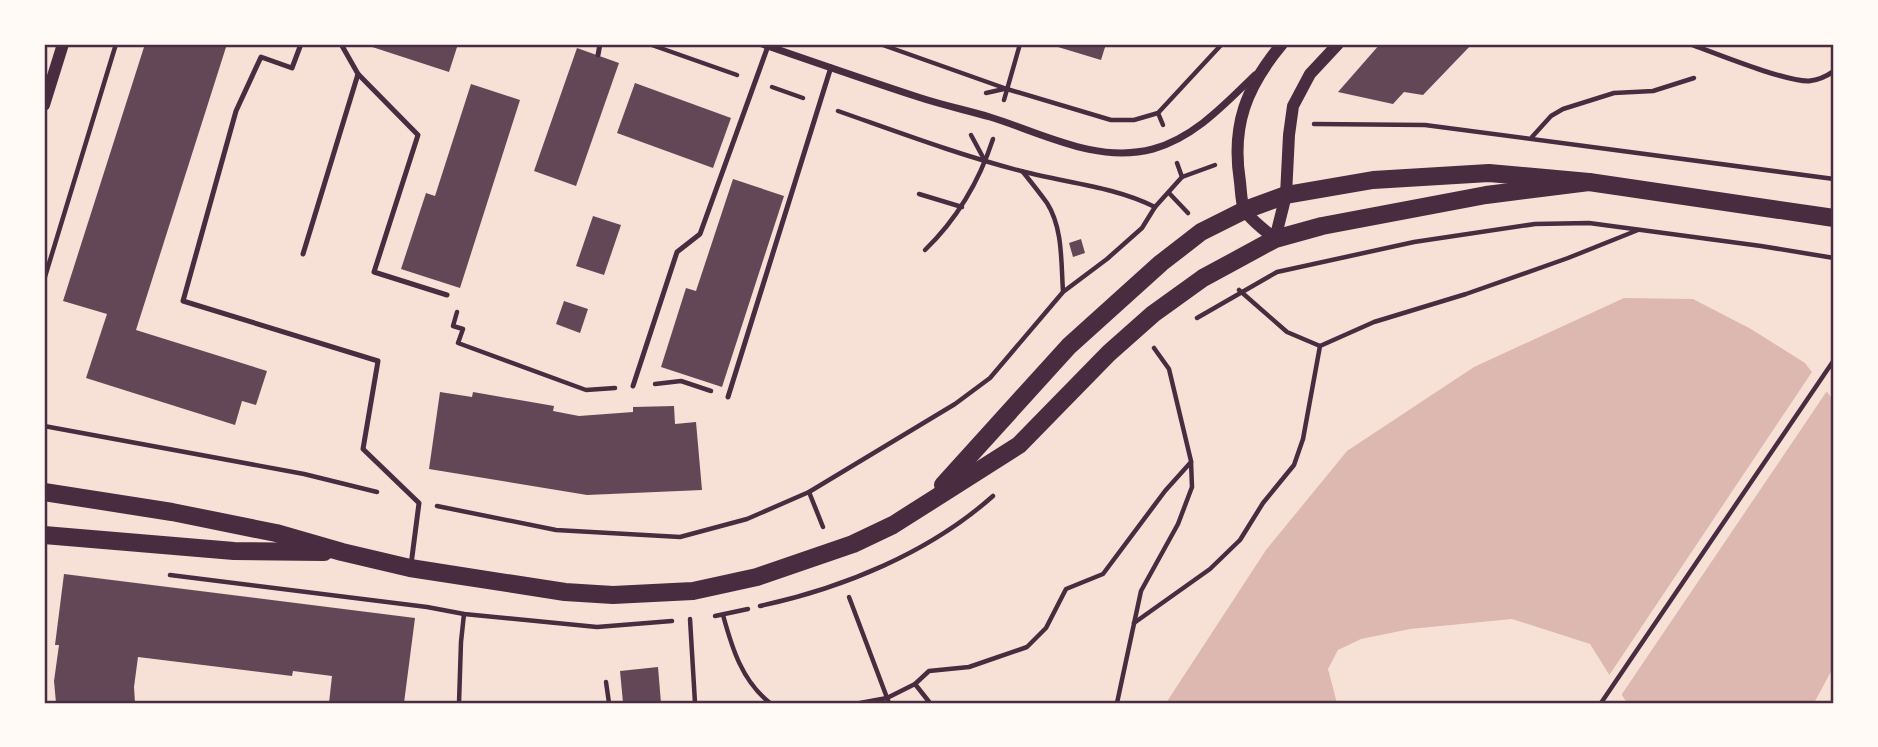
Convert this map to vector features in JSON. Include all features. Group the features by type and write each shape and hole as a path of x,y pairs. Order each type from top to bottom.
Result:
{"main road":[{"path":"928,502 1069,346 1123,296 1201,232 1245,210 1286,195 1373,180 1489,173 1589,183 1834,218"},
{"path":"44,492 251,527 410,568 565,593 613,595 694,591 757,577 853,544 893,525 1019,445 1109,353 1153,314 1212,273 1275,239 1322,226 1486,195 1589,183"},
{"path":"44,535 234,551 342,552"}],"street":[{"path":"44,105 63,44"},
{"path":"765,45 930,101 1054,139 1102,152 1124,153 1142,151 1181,139 1204,123 1263,67 1282,44"},
{"path":"1263,67 1247,98 1237,135 1236,156 1245,210 1275,239 1286,195 1293,106 1310,74 1338,44"}],"lane":[{"path":"301,44 292,68 261,57 246,89 236,111 183,301 378,361 363,449 419,503 410,568"},
{"path":"341,44 358,74 418,135 374,272 447,295"},
{"path":"598,55 600,44"},
{"path":"1690,44 1791,79 1809,81 1834,71"},
{"path":"633,386 677,253 700,234 765,45"},
{"path":"728,397 831,67"},
{"path":"303,254 358,74"}],"path":[{"path":"44,280 116,44"},
{"path":"880,44 1007,89 1111,120 1133,120 1158,113 1222,44"},
{"path":"1531,138 1551,116 1563,109 1614,93 1653,91 1693,78"},
{"path":"1158,113 1182,177"},
{"path":"1289,135 1318,123 1425,125 1834,179"},
{"path":"44,426 304,474 419,503 556,530 680,537 747,519 809,492 955,404 990,378 1063,292 1107,260 1142,228 1155,207 1182,177 1236,156"},
{"path":"925,250 945,231 962,207 985,161 1023,172 1132,195 1155,207"},
{"path":"1023,172 1048,205 1053,218 1061,257 1063,292"},
{"path":"919,194 962,207"},
{"path":"1639,230 1466,294 1374,322 1320,346 1287,332 1240,292 1277,272 1428,240 1535,224 1589,223 1761,246 1834,258"},
{"path":"453,326 463,329 458,343 586,390 681,381 728,397"},
{"path":"1117,703 1141,592 1178,524 1192,487 1191,461 1169,369 1152,345"},
{"path":"1134,623 1210,569 1240,540 1263,503 1294,465 1303,439 1320,346"},
{"path":"1601,703 1834,359"},
{"path":"860,703 888,700 915,684 929,671 969,667 1027,647 1046,628 1066,589 1104,573 1165,491 1191,461"},
{"path":"809,492 824,529"},
{"path":"165,574 464,614 459,703"},
{"path":"849,597 888,700"},
{"path":"723,615 735,655 756,692 770,703"},
{"path":"690,619 695,703"},
{"path":"606,682 609,703"},
{"path":"915,684 930,703"}],"shaded area":[{"path":"1624,298 1693,299 1751,329 1805,363 1834,401 1834,666 1814,703 1627,703 1590,644 1512,619 1410,629 1361,639 1338,650 1328,669 1337,703 1166,703 1266,550 1347,451 1474,367"}],"pier":[{"path":"1814,369 1829,388 1620,697 1608,677"}],"building":[{"path":"145,44 227,44 136,330 267,371 256,405 242,401 235,425 86,378 107,314 63,301"},
{"path":"363,44 458,44 449,72"},
{"path":"1048,44 1106,44 1101,60"},
{"path":"1380,44 1472,44 1423,95 1404,92 1393,104 1338,92"},
{"path":"577,48 619,63 576,186 534,171"},
{"path":"635,83 731,118 713,168 617,133"},
{"path":"471,84 520,100 460,288 401,269 426,193 435,196"},
{"path":"733,179 784,196 722,387 661,367 686,288 696,291"},
{"path":"593,216 621,225 604,275 576,266"},
{"path":"1081,239 1085,253 1073,257 1069,243"},
{"path":"564,301 588,309 580,333 556,324"},
{"path":"440,392 472,397 473,392 554,406 553,411 579,416 633,412 633,407 674,406 675,424 696,422 702,490 587,495 429,469"},
{"path":"64,574 415,618 404,703 329,703 332,676 293,671 292,676 138,657 135,703 56,703 54,681 59,645 55,645"},
{"path":"658,667 661,703 623,703 620,671"}]}
